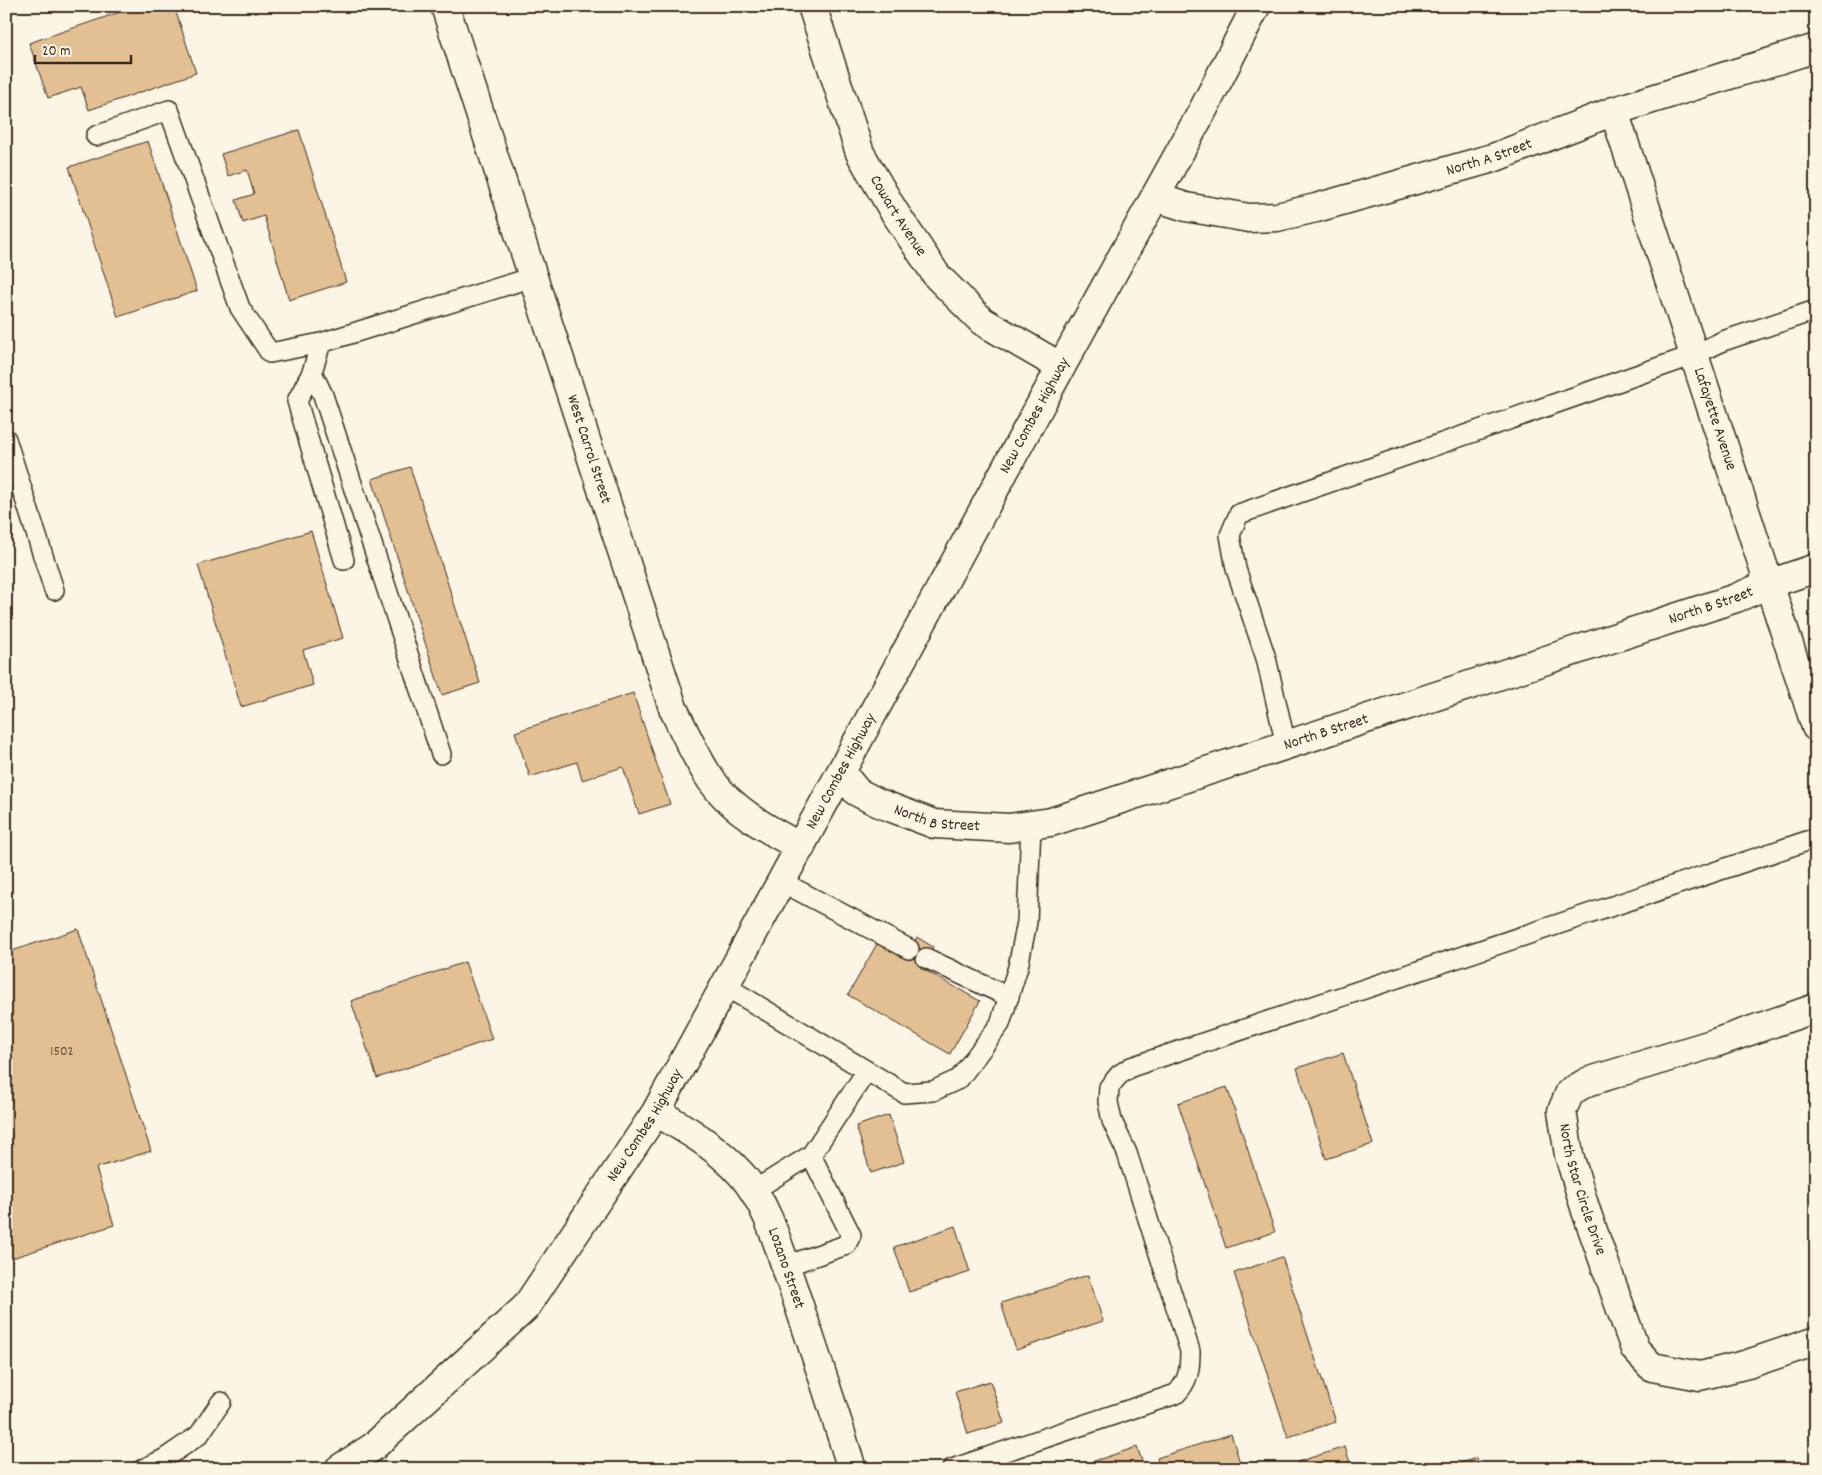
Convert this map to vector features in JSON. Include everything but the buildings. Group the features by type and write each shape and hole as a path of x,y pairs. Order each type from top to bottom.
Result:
{"street":[{"name":"West Carrol Street","path":"445,6 673,708 691,746 712,782 762,827 800,847"},
{"name":"Cowart Avenue","path":"812,6 860,153 893,210 937,276 982,321 1061,366"},
{"name":"New Combes Highway","path":"339,1469 373,1447 526,1306 656,1112 1061,366 1203,110 1256,6"},
{"name":"North A Street","path":"1155,197 1186,207 1225,215 1277,217 1316,208 1493,158 1614,111 1816,48"},
{"name":"Lafayette Avenue","path":"1614,111 1816,727"},
{"name":"North B Street","path":"841,772 856,792 934,824 1009,828 1051,822 1736,598 1769,584 1816,568"},
{"name":"North Star Circle Drive","path":"1816,1008 1715,1043 1588,1082 1570,1092 1562,1111 1569,1155 1635,1349 1652,1367 1700,1376 1748,1364 1816,1341"},
{"name":"Lozano Street","path":"656,1112 698,1135 741,1174 753,1190 776,1238 786,1266 852,1469"}],"lane":[{"path":"96,136 169,110 240,308 270,353 321,343 533,277"},
{"path":"1286,745 1266,658 1236,569 1230,535 1239,514 1694,356 1723,341 1816,310"},
{"path":"321,343 312,372 297,401 344,560"},
{"path":"312,372 324,395 441,754"},
{"path":"6,440 54,590"},
{"path":"725,986 904,1093 933,1091 960,1079 1000,1024 1018,967 1027,922 1031,825"},
{"path":"952,1469 1176,1394 1184,1385 1190,1371 1190,1351 1127,1154 1112,1121 1108,1102 1109,1087 1119,1075 1131,1067 1816,838"},
{"path":"782,882 910,949"},
{"path":"926,958 1009,997"},
{"path":"753,1190 811,1155 866,1072"},
{"path":"786,1266 846,1245 851,1235 811,1155"},
{"path":"143,1469 164,1458 199,1434 221,1402"}]}
